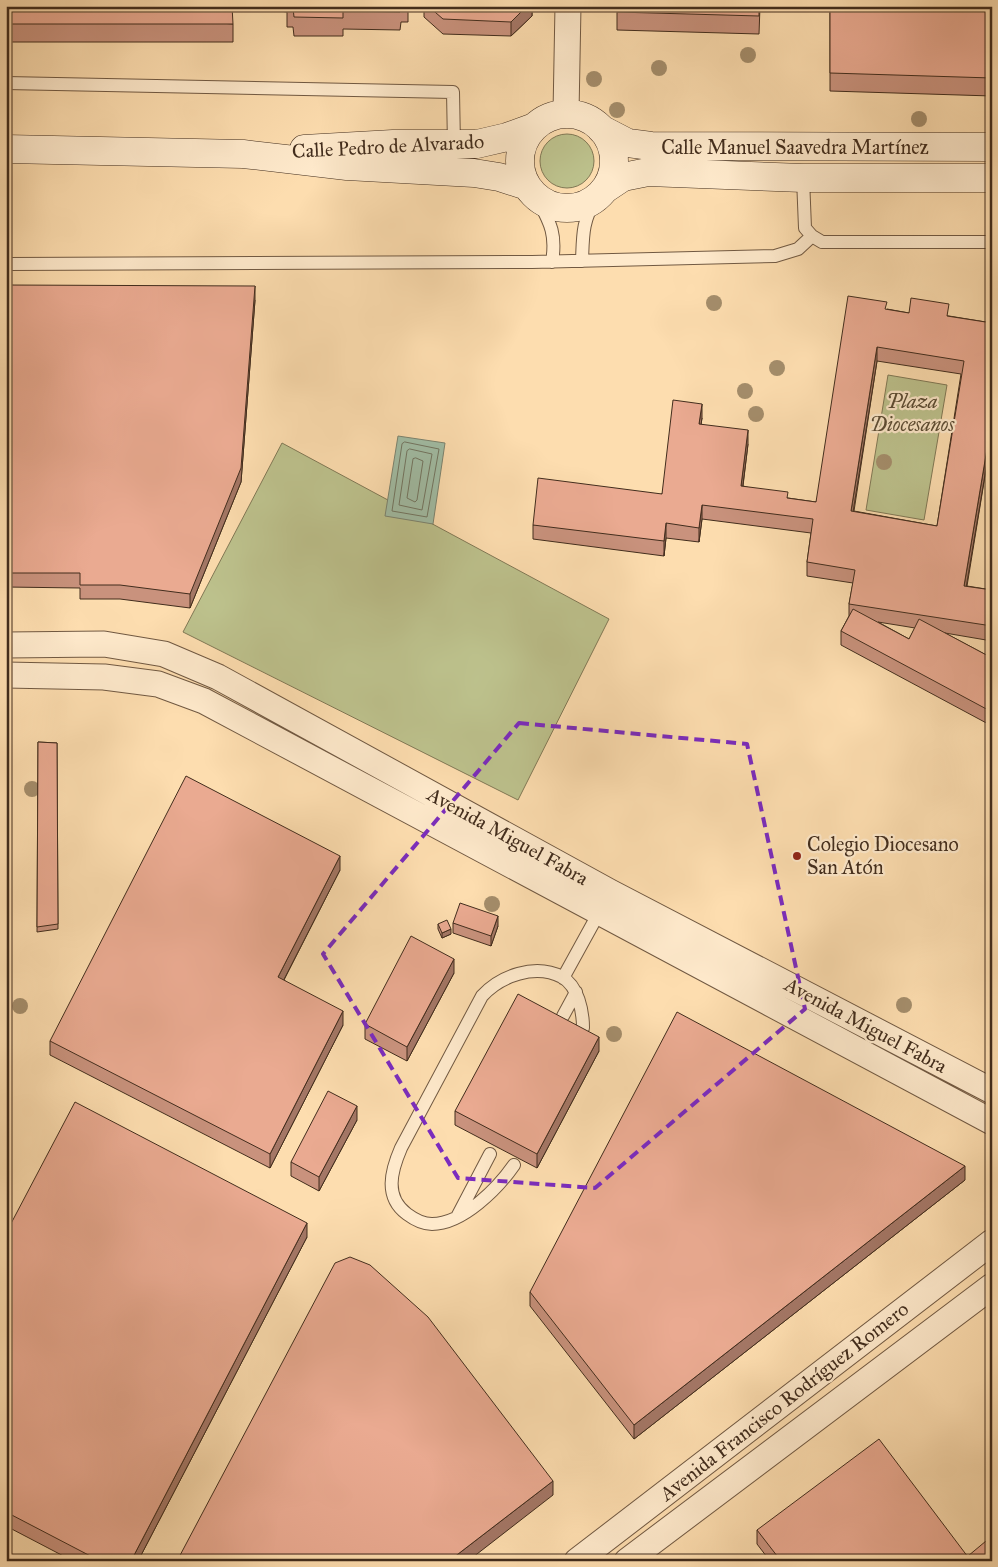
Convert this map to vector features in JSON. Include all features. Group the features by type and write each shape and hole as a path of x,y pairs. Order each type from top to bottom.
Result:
{"main road":[{"path":"566,114 589,119 601,129 609,140 613,152 611,178 600,194 578,206 559,207 531,191 522,175 520,156 525,139 532,128 547,118 566,114"},
{"name":"Calle Pedro de Alvarado","path":"243,154 343,146 477,144 507,138 532,128"},
{"name":"Calle Manuel Saavedra Martínez","path":"601,129 628,143 651,146 992,147"},
{"name":"Calle Pedro de Alvarado","path":"6,149 243,154 347,166 474,173 508,179 531,191"},
{"name":"Calle Manuel Saavedra Martínez","path":"600,194 623,177 648,172 804,178 992,178"}],"street":[{"path":"566,114 568,6"},
{"name":"Avenida Miguel Fabra","path":"6,645 104,644 164,654 218,677 610,892 992,1091"},
{"name":"Avenida Miguel Fabra","path":"6,676 113,678 158,684 204,701 598,914 992,1122"},
{"name":"Avenida Francisco Rodríguez Romero","path":"576,1561 992,1242"},
{"name":"Avenida Francisco Rodríguez Romero","path":"627,1561 992,1286"}],"lane":[{"path":"6,83 453,92 454,145"},
{"path":"804,178 805,228 812,236 822,242 992,242"},
{"path":"531,191 550,223 556,242 552,262"},
{"path":"582,261 582,228 586,214 600,194"},
{"path":"6,264 552,262 775,256 798,249 812,236"},
{"path":"563,978 610,892"},
{"path":"514,1165 484,1200 457,1217 433,1224 417,1221 402,1210 393,1197 391,1181 397,1157 482,996 490,987 515,974 546,972 563,978 576,992 584,1028"},
{"path":"563,1016 576,992"},
{"path":"457,1217 490,1154"}],"highlighted area":[{"path":"519,723 747,744 805,1009 595,1188 458,1178 323,954"}],"green space":[{"path":"562,134 572,134 582,138 590,146 594,161 590,176 582,184 572,188 562,188 552,184 544,176 540,166 540,156 544,146 552,138"},
{"name":"Plaza Diocesanos","path":"888,375 947,385 924,520 866,510"},
{"path":"282,443 609,619 518,800 183,632"}],"water":[{"path":"398,436 445,443 433,524 385,516"}],"building":[{"path":"6,6 232,6 233,24 6,24"},
{"path":"287,6 401,6 400,12 343,11 343,18 294,17 293,8 287,8"},
{"path":"428,6 527,6 511,22 443,19"},
{"path":"617,6 759,6 759,16 617,12"},
{"path":"830,6 992,6 992,78 830,73"},
{"path":"6,285 255,286 241,468 190,594 120,585 80,585 80,573 6,573"},
{"path":"848,296 887,302 885,309 909,313 911,298 949,304 947,316 992,323 992,419 964,586 992,590 992,626 849,604 855,570 807,562 813,519 702,505 699,528 666,523 664,541 533,525 538,478 662,494 673,400 702,404 699,424 748,430 741,486 788,492 787,498 816,502","holes":["877,347 964,361 937,526 851,511"]},
{"path":"853,609 909,639 919,619 992,658 992,712 841,631"},
{"path":"38,742 57,743 58,924 37,927"},
{"path":"186,776 340,856 278,977 343,1011 270,1154 50,1041"},
{"path":"6,827 8,827 8,857 6,857"},
{"path":"460,903 498,916 491,936 453,923"},
{"path":"447,920 451,929 442,933 438,924"},
{"path":"411,936 454,959 407,1047 365,1024"},
{"path":"518,994 599,1037 537,1154 455,1111"},
{"path":"677,1012 965,1166 634,1425 530,1292"},
{"path":"328,1091 357,1106 319,1177 291,1162"},
{"path":"75,1102 307,1223 131,1561 100,1561 6,1512 6,1233"},
{"path":"350,1257 370,1265 428,1317 553,1481 449,1561 177,1561 335,1263"},
{"path":"879,1439 971,1561 781,1561 757,1530"},
{"path":"986,1541 992,1548 992,1561 971,1561 968,1556"}],"place":[{"name":"Colegio Diocesano San Atón","path":"797,856"}]}
